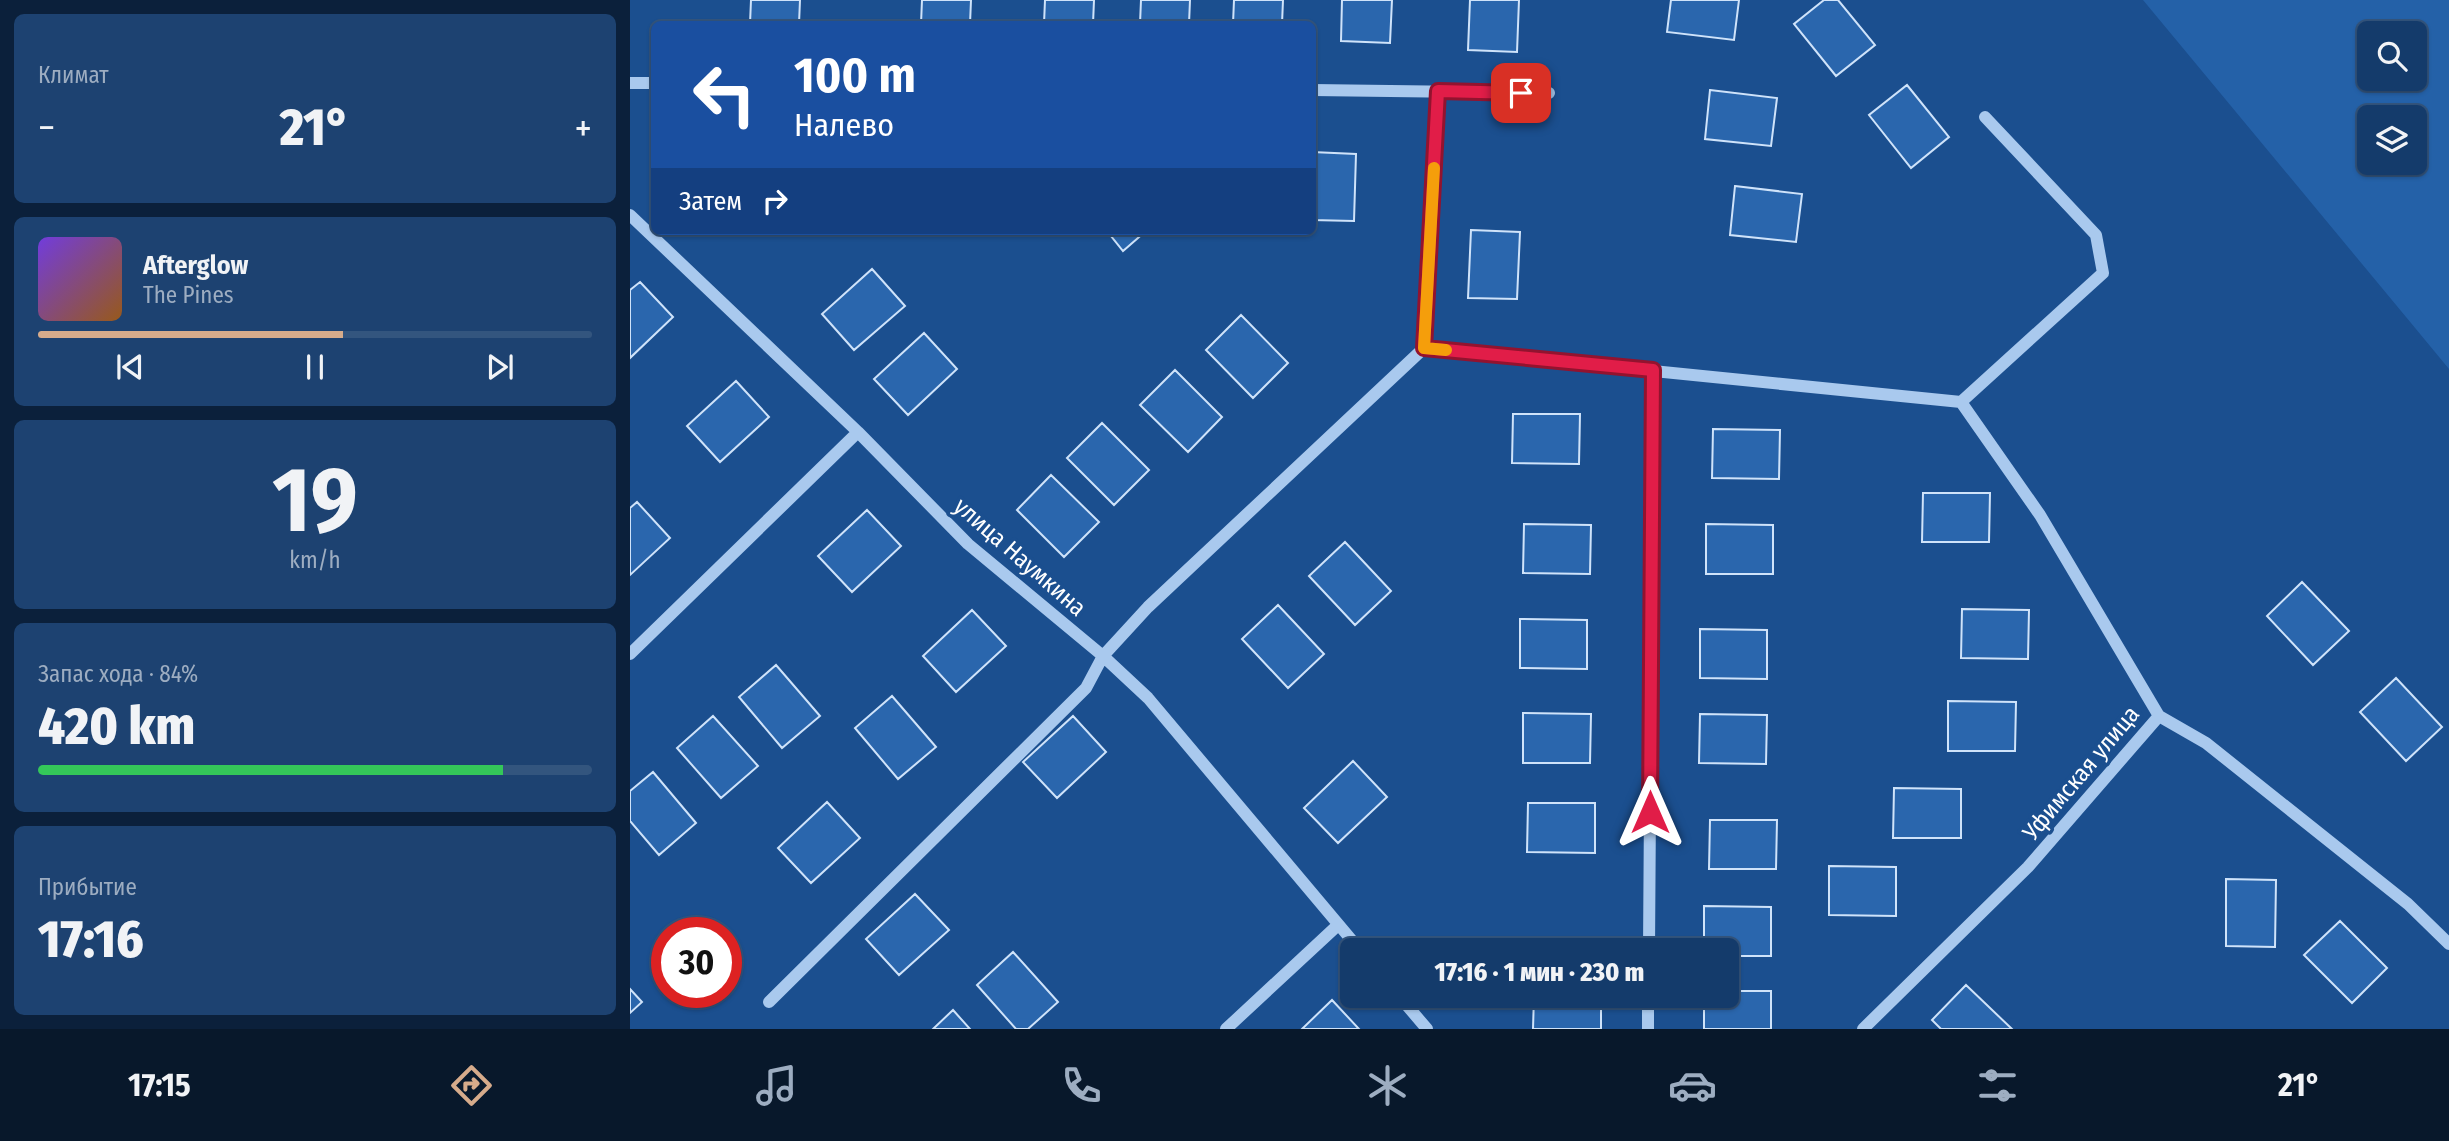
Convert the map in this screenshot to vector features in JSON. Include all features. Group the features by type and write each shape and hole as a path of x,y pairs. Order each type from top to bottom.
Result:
{"street":[{"path":"630,83 651,83"},
{"path":"1316,90 1549,93"},
{"path":"769,1002 1086,688 1103,656 1148,607 1424,348 1438,91"},
{"path":"1424,348 1961,402 2103,273 2096,234 1985,117"},
{"name":"улица Наумкина","path":"630,215 858,432 968,544 1103,656 1149,698 1349,938"},
{"path":"1649,938 1653,370"},
{"name":"Уфимская улица","path":"1863,1029 2028,867 2159,716 2040,515 1961,402"},
{"path":"630,654 858,432"},
{"path":"2159,716 2206,743 2408,904 2449,944"},
{"path":"1226,1029 1338,925"},
{"path":"1409,1008 1427,1029"},
{"path":"1648,1008 1648,1029"}],"shaded area":[{"path":"2143,0 2449,0 2449,369"}],"building":[{"path":"751,0 800,0 799,21 750,21"},
{"path":"922,0 971,0 970,21 921,21"},
{"path":"1045,0 1094,0 1093,21 1044,21"},
{"path":"1141,0 1190,0 1189,21 1140,21"},
{"path":"1234,0 1283,0 1282,21 1233,21"},
{"path":"1342,0 1392,0 1390,43 1341,41"},
{"path":"1470,0 1519,0 1517,52 1468,50"},
{"path":"1671,0 1739,0 1734,40 1667,32"},
{"path":"1824,0 1838,0 1875,45 1836,76 1794,24"},
{"path":"1907,85 1949,137 1911,168 1869,115"},
{"path":"1710,90 1777,98 1771,146 1705,139"},
{"path":"1316,152 1356,154 1354,221 1316,220"},
{"path":"1735,186 1802,194 1796,242 1730,235"},
{"path":"1471,230 1520,232 1517,299 1468,298"},
{"path":"1110,235 1141,235 1123,251"},
{"path":"872,269 905,306 854,350 822,314"},
{"path":"640,282 673,317 630,358 630,290"},
{"path":"1241,315 1288,363 1253,398 1206,350"},
{"path":"924,333 957,369 908,415 874,379"},
{"path":"1175,370 1222,417 1188,452 1140,405"},
{"path":"736,381 769,417 720,462 687,426"},
{"path":"1513,414 1580,414 1579,464 1512,463"},
{"path":"1102,423 1149,470 1114,505 1067,458"},
{"path":"1713,429 1780,430 1779,479 1712,478"},
{"path":"1051,475 1099,522 1064,557 1017,510"},
{"path":"1923,493 1990,493 1989,542 1922,542"},
{"path":"637,502 670,538 630,575 630,508"},
{"path":"867,510 901,546 852,592 818,556"},
{"path":"1524,524 1591,525 1590,574 1523,573"},
{"path":"1706,524 1773,525 1773,574 1706,574"},
{"path":"1345,542 1391,591 1355,625 1309,576"},
{"path":"2302,582 2349,631 2313,665 2267,616"},
{"path":"1278,605 1324,654 1288,688 1242,639"},
{"path":"1962,609 2029,610 2028,659 1961,658"},
{"path":"972,610 1006,646 956,692 923,656"},
{"path":"1520,619 1587,620 1587,669 1520,668"},
{"path":"1700,629 1767,630 1767,679 1700,678"},
{"path":"776,665 820,716 782,748 739,697"},
{"path":"2396,678 2442,727 2406,761 2360,712"},
{"path":"892,696 936,747 898,779 855,728"},
{"path":"1948,701 2016,702 2015,751 1948,751"},
{"path":"1523,713 1591,714 1590,763 1523,763"},
{"path":"1700,714 1767,715 1766,764 1699,763"},
{"path":"713,716 758,766 721,798 677,748"},
{"path":"1073,716 1106,752 1057,798 1023,762"},
{"path":"1353,761 1387,797 1338,843 1304,808"},
{"path":"653,772 696,823 659,855 630,821 630,791"},
{"path":"1894,788 1961,789 1961,838 1893,838"},
{"path":"827,802 860,838 811,883 778,848"},
{"path":"1528,803 1595,803 1595,853 1527,852"},
{"path":"1710,820 1777,820 1776,869 1709,869"},
{"path":"1829,866 1896,867 1896,916 1829,915"},
{"path":"2226,879 2276,880 2275,947 2226,946"},
{"path":"915,894 949,930 899,975 866,939"},
{"path":"1704,906 1771,907 1771,956 1739,956 1739,938 1704,938"},
{"path":"2340,921 2387,968 2352,1003 2304,955"},
{"path":"1013,952 1058,1002 1028,1029 1016,1029 977,985"},
{"path":"1966,985 2012,1029 1941,1029 1932,1020"},
{"path":"630,989 642,1002 630,1013"},
{"path":"1739,991 1771,991 1771,1029 1704,1029 1704,1008 1739,1008"},
{"path":"1332,1000 1359,1029 1302,1029"},
{"path":"1534,1008 1601,1008 1601,1029 1533,1029"},
{"path":"953,1010 970,1029 933,1029"}],"slow traffic":[{"path":"1434,168 1424,348 1446,350"}],"route":[{"path":"1521,93 1438,91 1424,348 1653,370 1650,812"}]}
